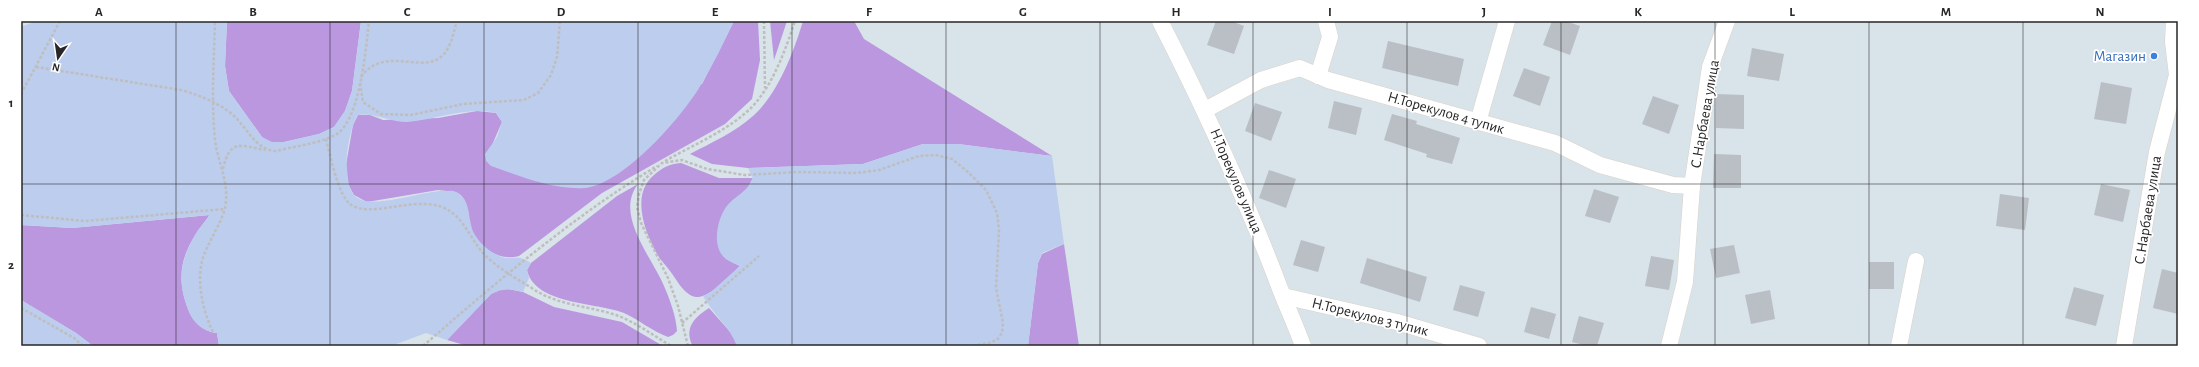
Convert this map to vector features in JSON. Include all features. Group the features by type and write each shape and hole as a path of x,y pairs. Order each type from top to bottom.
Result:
{"street":[{"name":"Н.Торекулов улица","path":"1160,21 1205,110 1257,230 1302,346"},
{"path":"1318,76 1330,37 1326,21"},
{"path":"1478,122 1507,21"},
{"name":"С.Нарбаева улица","path":"1669,346 1685,282 1692,186 1710,67 1727,21"},
{"name":"С.Нарбаева улица","path":"2124,346 2157,152 2178,75 2173,42 2174,21"},
{"name":"Н.Торекулов 4 тупик","path":"1205,110 1261,80 1300,68 1318,76 1555,143 1600,166 1673,185 1692,186"},
{"path":"1899,346 1916,261"},
{"name":"Н.Торекулов 3 тупик","path":"1282,296 1398,322 1479,346"}],"path":[{"path":"21,94 60,21"},
{"path":"213,332 208,322 200,288 200,268 205,251 225,209 227,191 216,142 212,102 215,21"},
{"path":"223,169 228,151 234,147 246,146 276,151 326,139 336,135 348,122 354,107 370,21"},
{"path":"457,21 448,49 440,58 421,63 388,60 367,68 360,78 360,92 363,102 381,114 411,115 462,104 524,100 538,93 551,76 557,57 560,21"},
{"path":"764,21 766,89"},
{"path":"423,346 508,272 600,202 662,163 734,122 751,107 766,89 788,44 795,21"},
{"path":"36,67 181,90 212,102 232,114 246,128 259,146 267,150"},
{"path":"326,139 342,192 348,203 357,208 372,210 403,204 428,203 442,207 456,215 484,254 508,272 552,300 617,315 671,346"},
{"path":"688,346 668,278 650,244 637,207 638,194 644,180 662,163 682,160 707,169 745,175 797,172 857,173 879,170 919,156 936,155 952,159 968,172 986,190 997,213 999,230 996,288 1003,323 1002,332 997,340 970,346"},
{"path":"21,215 85,221 225,209"},
{"path":"682,323 759,256"},
{"path":"21,308 74,338 83,346"},
{"path":"434,346 455,346"}],"shaded area":[{"path":"227,21 361,21 352,91 345,111 334,127 319,134 284,142 271,143 262,137 229,91 225,66"},
{"path":"734,21 758,21 760,60 752,99 725,124 602,193 519,256 504,257 497,255 490,252 479,242 474,236 470,226 467,207 456,192 438,190 367,202 354,195 348,184 346,165 353,125 358,115 370,115 383,120 438,118 477,111 496,113 502,122 492,145 702,84"},
{"path":"770,21 787,21 774,60"},
{"path":"803,21 854,21 864,39 1052,156 958,144 923,144 863,164 748,168 712,164 690,154 739,127 762,107 784,72"},
{"path":"681,163 719,178 753,178 747,189 736,198 726,259 740,266 726,280 701,297 692,296 684,290 659,257 647,233 642,212 641,202 647,183 663,168"},
{"path":"638,184 632,196 630,209 638,236 664,286 672,308 677,331 668,337 656,332 624,313 554,296 542,290 532,281 527,270 531,263 617,196"},
{"path":"210,215 201,226 188,248 182,270 182,282 184,295 192,318 208,331 217,333 219,346 93,346 76,333 21,300 21,225 72,228"},
{"path":"1064,244 1079,346 1028,346 1038,263 1042,254"},
{"path":"508,289 523,292 554,307 622,322 663,346 468,346 447,340 491,294 500,290"},
{"path":"709,308 733,335 737,346 692,345 689,333 692,323 699,315"}],"sand":[{"path":"36,21 227,21 225,66 229,91 262,137 272,142 284,142 319,134 334,127 345,111 352,91 361,21 734,21 702,83 682,112 667,129 651,146 617,174 600,184 585,188 549,185 491,166 486,161 485,154 497,137 502,122 496,113 485,111 463,112 407,122 363,114 358,115 351,133 347,156 348,182 353,194 360,199 382,201 435,192 456,192 465,200 475,235 484,246 501,257 521,258 531,263 527,270 529,278 523,292 507,290 491,294 447,340 426,333 391,346 219,346 217,333 199,326 190,314 184,298 181,278 184,259 192,240 209,215 72,228 21,225 21,27"},
{"path":"923,144 958,144 1052,156 1064,244 1042,253 1038,263 1028,346 737,346 726,327 703,296 711,292 740,266 726,259 721,254 718,248 717,234 720,219 726,207 751,183 753,178 748,168 863,164"},
{"path":"21,300 76,333 93,346 21,346"}],"building":[{"path":"1216,21 1231,21 1244,26 1234,54 1207,45"},
{"path":"1552,21 1565,21 1580,26 1570,55 1543,45"},
{"path":"1388,41 1464,59 1458,86 1382,68"},
{"path":"1752,48 1784,54 1779,81 1747,76"},
{"path":"1524,68 1550,77 1540,106 1513,96"},
{"path":"2101,82 2132,88 2126,124 2094,119"},
{"path":"1716,94 1744,95 1744,129 1716,128"},
{"path":"1653,96 1679,105 1669,134 1642,124"},
{"path":"1334,101 1362,108 1356,135 1328,128"},
{"path":"1255,103 1282,112 1271,141 1245,131"},
{"path":"1392,114 1417,121 1416,124 1460,138 1452,164 1426,157 1427,154 1384,140"},
{"path":"1714,154 1741,155 1741,188 1713,188"},
{"path":"1269,170 1296,179 1286,208 1259,198"},
{"path":"2101,184 2130,190 2123,222 2094,215"},
{"path":"1594,189 1619,197 1610,223 1585,216"},
{"path":"2000,194 2029,198 2025,230 1996,226"},
{"path":"1301,240 1325,247 1318,272 1293,265"},
{"path":"1734,245 1740,273 1716,278 1710,249"},
{"path":"1651,256 1674,260 1669,290 1645,286"},
{"path":"1367,258 1427,277 1420,302 1360,283"},
{"path":"1869,262 1894,262 1894,289 1869,289"},
{"path":"2162,269 2178,273 2178,314 2153,308"},
{"path":"1460,285 1485,292 1478,317 1453,310"},
{"path":"2074,287 2104,295 2096,326 2065,318"},
{"path":"1770,290 1775,319 1751,324 1745,295"},
{"path":"1531,307 1556,314 1549,339 1524,332"},
{"path":"1579,316 1604,323 1597,346 1588,346 1572,342"}],"place":[{"name":"Магазин","path":"2154,56"}]}
